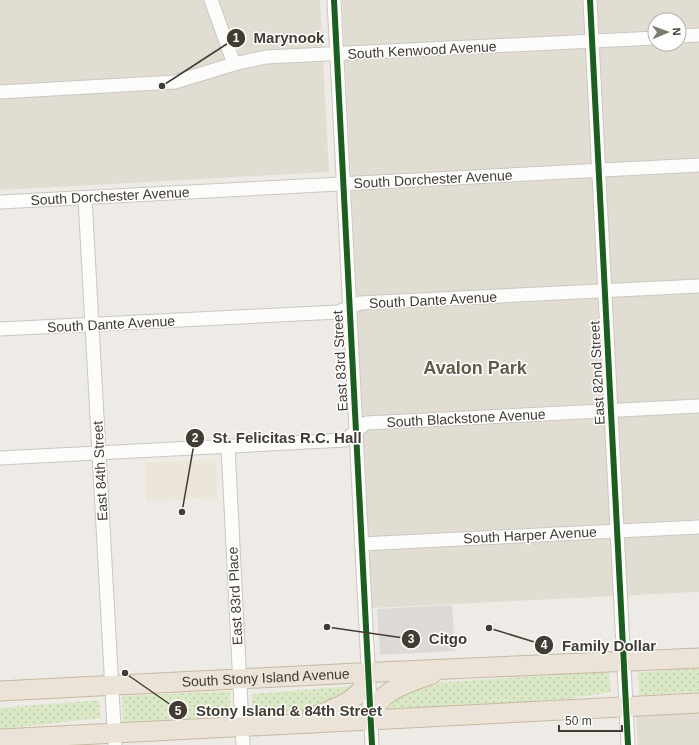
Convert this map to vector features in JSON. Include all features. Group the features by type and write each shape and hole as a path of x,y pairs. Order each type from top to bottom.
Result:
{"highway":[{"name":"South Stony Island Avenue","path":"0,691 367,672 699,658"},
{"path":"371,719 372,710 378,700 395,689 444,669"},
{"path":"301,723 346,703 362,688 367,672"},
{"path":"0,739 114,739 243,726 626,708 699,703"}],"street":[{"path":"211,0 234,64"},
{"name":"East 83rd Street","path":"334,0 367,672 372,745"},
{"name":"East 82nd Street","path":"590,0 628,745"},
{"path":"687,36 699,35"},
{"name":"South Kenwood Avenue","path":"0,92 175,82 234,64 266,58 647,38"},
{"name":"South Dorchester Avenue","path":"0,202 699,165"},
{"name":"East 84th Street","path":"85,198 114,739"},
{"name":"South Dante Avenue","path":"0,329 338,312 360,303 699,286"},
{"name":"South Blackstone Avenue","path":"0,458 345,440 366,423 699,406"},
{"name":"East 83rd Place","path":"228,446 244,745"},
{"name":"South Harper Avenue","path":"361,544 699,526"}],"shaded area":[{"path":"0,0 320,0 329,172 0,190"},
{"path":"342,0 699,0 699,592 372,608"},
{"path":"216,460 217,498 146,501 145,463"},
{"path":"452,605 455,651 380,655 377,609"},
{"path":"699,713 699,745 638,745 636,716"}],"green space":[{"path":"699,667 699,692 639,695 638,673"},
{"path":"609,671 611,692 561,700 383,710 383,702 435,683"},
{"path":"353,686 353,692 319,710 252,716 252,694"},
{"path":"230,691 230,714 175,720 123,723 122,696"},
{"path":"99,700 101,718 0,729 0,708"}],"cycle path":[{"path":"334,0 372,745"},
{"path":"590,0 628,745"}],"place":[{"name":"Marynook","path":"162,86"},
{"name":"St. Felicitas R.C. Hall","path":"182,512"},
{"name":"Citgo","path":"327,627"},
{"name":"Family Dollar","path":"489,628"},
{"name":"Stony Island & 84th Street","path":"125,673"}],"district":[{"name":"Avalon Park","path":"475,368"}]}
